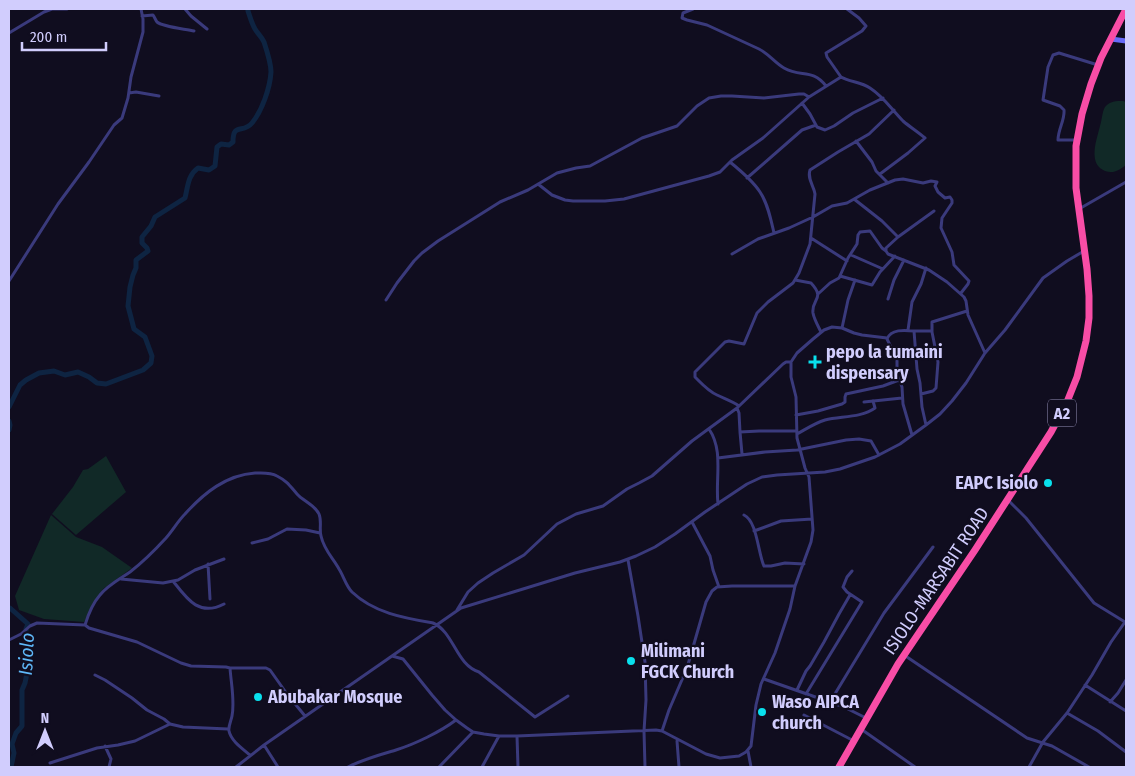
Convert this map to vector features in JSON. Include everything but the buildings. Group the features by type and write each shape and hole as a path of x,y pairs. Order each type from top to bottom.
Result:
{"highway":[{"name":"ISIOLO-MARSABIT ROAD","path":"839,767 904,655 938,606 1057,422 1079,371 1086,342 1089,310 1088,278 1078,210 1076,180 1077,140 1084,103 1098,65 1126,9"}],"street":[{"path":"9,33 44,12 52,9 68,9"},
{"path":"9,281 58,204 114,125 122,118 143,32 144,26 141,9"},
{"path":"185,9 207,29"},
{"path":"693,9 683,13 683,19 707,25 760,49 784,68 798,73 813,75 819,78 826,86"},
{"path":"847,9 866,26 862,31 826,53 827,57 841,77 865,85 883,98 902,120 925,138 880,174"},
{"path":"142,16 153,15 158,23 173,28 194,31"},
{"path":"1111,40 1126,41"},
{"path":"1077,140 1058,140 1064,110 1060,106 1043,100 1049,64 1052,56 1058,53 1098,65"},
{"path":"538,184 552,195 565,200 585,202 614,201 709,176 720,172 809,97 841,77"},
{"path":"129,93 136,92 159,96"},
{"path":"386,300 414,261 432,245 495,205 557,173 595,164 642,138 677,126 697,106 709,98 727,96 764,98 799,94 809,97"},
{"path":"802,103 816,125 821,130 827,130 853,113 883,98"},
{"path":"742,454 738,407 734,402 707,389 695,377 696,372 725,342 744,344 755,316 759,311 796,280 807,254 811,238 815,192 809,177 810,170 873,131 894,110"},
{"path":"747,178 802,130 816,125"},
{"path":"856,141 872,162 876,171 888,183"},
{"path":"730,162 759,190 774,233"},
{"path":"732,254 758,239 813,217 832,206 845,204 870,190 888,183 900,179 923,184 934,181 937,182 936,188 942,196 950,197 952,202 942,218 941,228 952,252 954,265 969,281 961,293"},
{"path":"1078,210 1126,182"},
{"path":"854,199 882,221 898,237"},
{"path":"886,251 887,246 934,211"},
{"path":"821,332 813,312 818,294 840,276 858,242 859,234 863,231 870,231 888,254 926,268 961,293 966,299 968,315 986,353"},
{"path":"811,238 848,261"},
{"path":"236,767 264,744 457,610 576,573 628,560 656,547 747,484 762,478 840,469 879,455 900,444 940,414 956,396 1043,278 1085,251"},
{"path":"851,255 883,269"},
{"path":"840,276 872,285 895,256"},
{"path":"888,299 894,280 904,260"},
{"path":"908,330 912,302 926,268"},
{"path":"796,280 811,284 818,294"},
{"path":"842,328 854,280"},
{"path":"921,394 933,391 936,388 938,357 932,331 933,321 967,311"},
{"path":"751,767 748,750 752,740 757,699 786,621 814,527 808,472 805,468 797,432 796,397 791,374 791,362 797,353 821,332 833,326 862,335 887,338"},
{"path":"887,338 892,332 908,330 932,331"},
{"path":"914,331 917,369 926,426"},
{"path":"887,338 896,356 897,374 902,387 902,398 912,435"},
{"path":"457,610 468,592 478,583 524,554 558,524 576,514 602,506 629,488 652,476 691,442 738,407 783,364 791,362"},
{"path":"796,414 818,411 842,404 845,402 846,394 899,380"},
{"path":"864,402 902,398"},
{"path":"740,432 797,432 824,421 872,411 875,408 873,401"},
{"path":"709,429 714,440 718,458 718,504"},
{"path":"718,458 800,449 843,440 859,439 872,441 879,455"},
{"path":"84,625 100,595 135,568 173,530 186,512 216,485 244,474 272,474 286,481 297,494 319,513 320,533 325,549 341,572 347,586 360,600 384,612 433,622 444,631 469,667 479,672 535,717 568,696"},
{"path":"1008,499 1026,518 1094,603 1126,623 1111,642 1067,713 1043,742 1029,767"},
{"path":"744,516 748,518 758,539 762,562 765,566 785,563 804,564"},
{"path":"754,531 780,522 812,519"},
{"path":"692,522 710,556 719,587"},
{"path":"252,543 268,539 287,529 320,533"},
{"path":"830,702 884,613 933,547"},
{"path":"121,579 163,583 178,580 208,564 224,559"},
{"path":"628,560 644,662 646,700 644,731 645,767"},
{"path":"208,564 210,600"},
{"path":"806,694 861,606 862,602 850,595 843,585 852,571"},
{"path":"173,581 195,606 205,609 217,608 224,604"},
{"path":"662,731 687,668 707,598 712,591 719,587 753,585 795,586"},
{"path":"797,690 850,595"},
{"path":"9,640 21,634 30,626 37,624 84,625 137,642 191,666 266,668 270,670 305,716"},
{"path":"904,655 1027,738 1057,748 1089,767"},
{"path":"392,656 403,659 432,695 456,720 473,732 499,736 517,736 656,730 662,731 706,754 720,758 737,757 748,750"},
{"path":"230,668 234,702 228,729 234,740 250,756"},
{"path":"95,675 170,724 183,727 228,729"},
{"path":"764,679 844,707 866,719"},
{"path":"1110,702 1118,694 1126,680"},
{"path":"1085,685 1126,711"},
{"path":"1067,713 1098,731 1126,752"},
{"path":"804,715 854,741"},
{"path":"348,767 368,758 416,742 456,720"},
{"path":"50,763 105,746 135,741 170,724"},
{"path":"861,729 915,767"},
{"path":"439,767 473,732"},
{"path":"482,767 499,736"},
{"path":"517,736 518,767"},
{"path":"676,740 679,767"},
{"path":"264,744 278,767"},
{"path":"105,746 111,759 109,767"}],"green space":[{"path":"1111,102 1126,102 1126,165 1116,171 1108,172 1099,168 1096,163 1096,144 1105,107"},
{"path":"106,456 126,492 76,535 52,514 73,487 83,470 88,469"},
{"path":"51,515 76,537 102,547 132,568 103,589 84,622 44,619 19,610 15,596"}],"waterway":[{"name":"Isiolo","path":"9,407 20,385 39,373 54,371 65,375 78,372 97,383 106,384 143,370 151,363 152,356 145,337 134,329 128,306 136,260 148,251 142,243 142,237 151,226 155,217 185,198 192,174 198,168 209,170 215,166 217,147 221,144 229,145 233,142 235,132 249,126 256,118 262,106 271,72 269,57 264,42 254,27 248,9"},
{"name":"Isiolo","path":"9,421 9,430"},
{"name":"Isiolo","path":"9,608 28,624 26,629 28,668 22,690 22,726 16,733 12,744 14,753 11,767"}],"place":[{"name":"pepo la tumaini dispensary","path":"815,362"},
{"name":"EAPC Isiolo","path":"1048,483"},
{"name":"Milimani FGCK Church","path":"631,661"},
{"name":"Abubakar Mosque","path":"258,697"},
{"name":"Waso AIPCA church","path":"762,712"}]}
